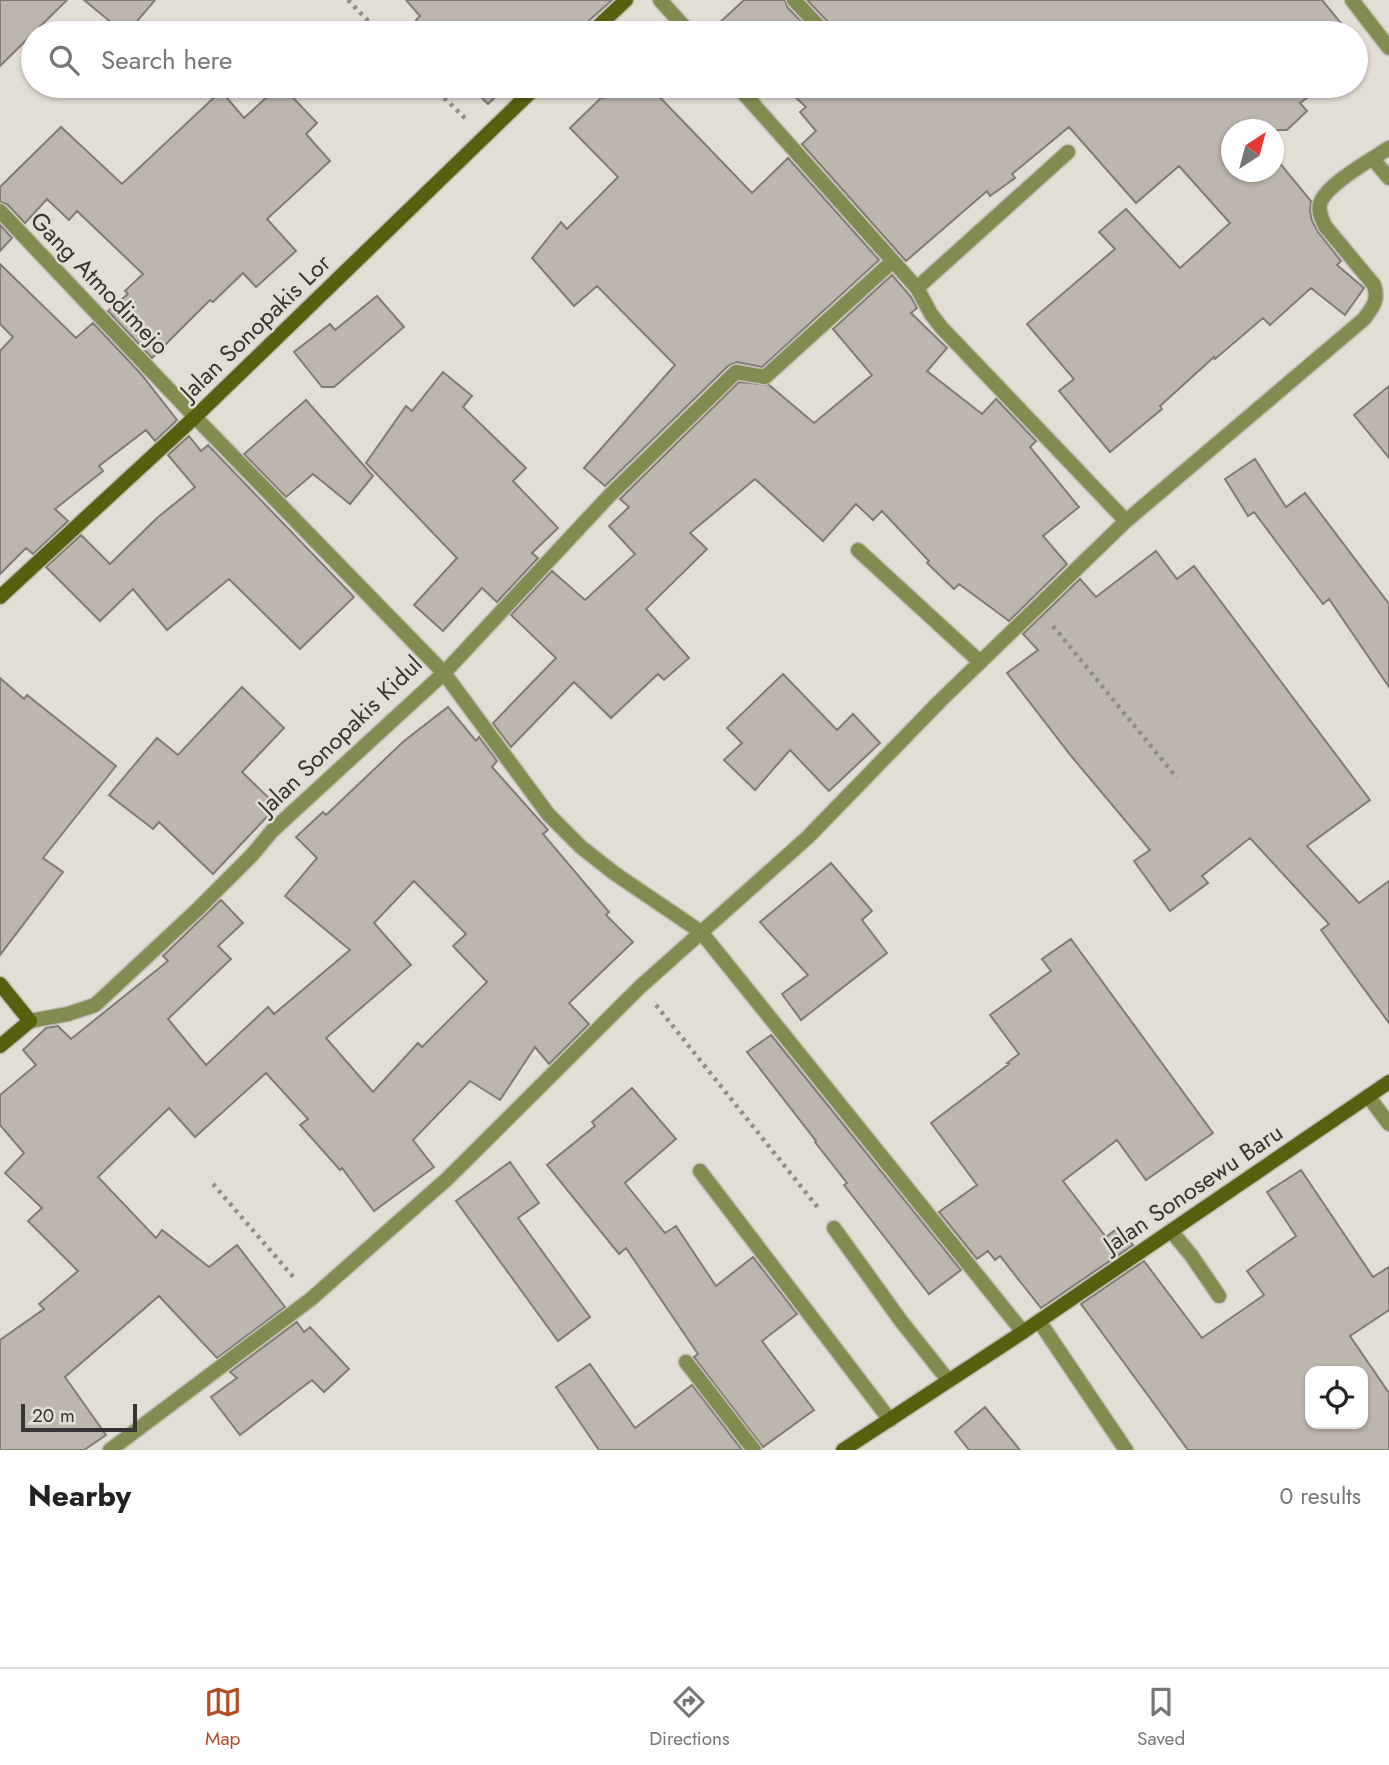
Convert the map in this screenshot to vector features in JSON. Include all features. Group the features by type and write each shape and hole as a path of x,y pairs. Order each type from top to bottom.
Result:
{"street":[{"path":"604,21 626,0"},
{"path":"660,0 679,21"},
{"path":"794,0 814,21"},
{"path":"1352,0 1389,48"},
{"name":"Jalan Sonopakis Lor","path":"0,597 195,417 524,98"},
{"path":"748,98 917,288 930,314 941,327 1126,521"},
{"path":"110,1450 311,1299 447,1179 641,986 808,837 980,662 1126,521 1364,319 1375,304 1377,293 1374,285 1325,226 1320,215 1320,205 1325,195 1336,185 1389,148"},
{"path":"917,288 1068,152"},
{"path":"1373,159 1389,178"},
{"name":"Gang Atmodimejo","path":"0,211 195,417"},
{"path":"893,261 765,377 736,372 609,496 444,673 548,814 581,847 674,916 701,932 1023,1332"},
{"name":"Jalan Sonopakis Kidul","path":"0,1046 30,1021 68,1014 95,1005 197,910 272,831 444,673 195,417"},
{"path":"858,550 980,662"},
{"path":"0,984 30,1021"},
{"name":"Jalan Sonosewu Baru","path":"842,1450 1023,1332 1389,1082"},
{"path":"1368,1096 1389,1124"},
{"path":"700,1171 890,1420"},
{"path":"834,1228 901,1321 948,1380"},
{"path":"1171,1231 1219,1296"},
{"path":"1039,1321 1126,1450"},
{"path":"686,1362 754,1450"}],"path":[{"path":"348,0 368,21"},
{"path":"444,98 483,137"},
{"path":"1037,606 1177,778"},
{"path":"641,986 834,1228"},
{"path":"213,1184 311,1299"}],"building":[{"path":"0,0 67,0 46,21 21,21 21,45 0,66"},
{"path":"84,0 155,0 137,21 109,21"},
{"path":"406,0 612,0 588,21 417,21 420,16"},
{"path":"744,0 785,0 787,7 800,21 721,21"},
{"path":"807,0 1322,0 1339,21 827,21"},
{"path":"214,98 227,98 244,118 266,98 293,98 317,123 306,134 330,161 267,219 296,251 256,287 243,273 213,302 210,300 152,358 108,311 128,294 125,291 143,274 77,211 69,220 47,199 25,223 7,204 0,202 0,187 61,127 122,184"},
{"path":"482,98 494,98 488,104"},
{"path":"601,98 661,98 752,193 788,158 879,260 762,367 737,362 729,365 605,486 584,468 675,365 597,286 574,306 532,258 561,222 567,229 618,177 570,128"},
{"path":"796,98 1307,98 1300,103 1307,111 1287,130 1284,130 1284,119 1221,119 1221,182 1284,182 1284,168 1311,201 1312,221 1341,261 1337,265 1364,288 1345,315 1311,288 1270,325 1263,318 1215,359 1214,357 1160,406 1162,409 1110,452 1059,391 1074,379 1027,324 1115,249 1099,232 1126,209 1180,268 1230,223 1179,166 1136,203 1069,127 1012,174 1015,178 990,196 987,191 906,261 802,144 816,131 800,112 806,107"},
{"path":"0,225 12,238 0,251"},
{"path":"0,264 76,338 93,323 141,374 177,420 155,441 146,430 99,466 103,471 55,509 68,521 33,554 26,548 0,574 0,351 13,337 0,324"},
{"path":"892,275 917,308 911,313 947,348 927,371 982,414 996,399 1036,441 1030,447 1079,507 1043,536 1067,564 1009,621 959,584 954,589 927,563 929,561 882,511 873,520 856,504 823,541 755,479 690,533 707,549 646,609 689,658 664,680 658,674 611,718 574,682 511,747 493,723 556,658 511,615 552,571 585,600 635,554 609,526 629,507 620,499 739,382 769,385 814,423 872,375 833,329"},
{"path":"377,296 404,327 334,387 322,387 294,352 330,324 335,330"},
{"path":"443,372 472,396 463,407 526,468 513,481 558,528 532,553 538,558 497,602 482,588 443,631 414,605 457,558 366,463 406,406 412,411"},
{"path":"1389,386 1389,458 1354,415"},
{"path":"306,400 373,476 350,504 313,474 286,497 244,454"},
{"path":"189,436 201,451 208,445 354,597 300,649 229,579 167,630 133,589 100,621 46,567 81,535 110,564 157,518 195,487 168,455"},
{"path":"1255,459 1286,507 1305,493 1389,604 1389,687 1329,599 1323,604 1254,512 1248,516 1225,479"},
{"path":"1156,551 1177,579 1194,566 1370,800 1307,846 1359,903 1389,881 1389,1023 1321,930 1329,924 1250,838 1202,876 1208,883 1170,911 1134,861 1150,850 1072,757 1007,673 1038,650 1023,634 1080,579 1096,597"},
{"path":"783,674 837,730 853,714 880,743 829,791 790,750 755,790 724,760 742,743 727,728"},
{"path":"0,678 24,699 27,695 116,766 43,858 63,872 0,955"},
{"path":"242,687 284,728 242,772 277,806 213,874 159,822 153,829 109,795 157,738 178,755"},
{"path":"448,707 476,741 479,737 497,761 492,767 548,830 543,834 609,912 606,915 633,942 569,1003 589,1024 549,1064 535,1047 500,1100 470,1081 413,1140 434,1167 374,1211 342,1168 340,1170 300,1125 308,1119 266,1073 195,1137 169,1108 98,1177 156,1238 162,1230 209,1267 237,1245 285,1307 217,1358 159,1296 65,1377 106,1435 84,1450 0,1450 0,1340 44,1309 39,1304 78,1271 28,1221 42,1208 5,1173 24,1153 0,1125 0,1095 36,1065 23,1050 46,1028 58,1026 71,1039 168,961 163,956 221,900 243,923 218,946 231,959 168,1019 206,1065 268,1007 274,1014 350,950 285,896 317,858 296,837 323,812 326,815 404,741","holes":["414,881 466,934 453,946 487,982 422,1047 418,1043 373,1092 326,1038 411,965 374,923"]},
{"path":"831,863 872,911 862,920 887,953 801,1020 782,994 808,975 760,922"},
{"path":"1071,939 1213,1133 1146,1180 1117,1140 1063,1181 1106,1237 1119,1227 1133,1245 1041,1308 1000,1256 995,1260 988,1251 977,1259 939,1212 977,1185 931,1123 1019,1054 990,1015 1051,971 1042,959"},
{"path":"771,1035 961,1270 929,1294 844,1185 847,1183 747,1052"},
{"path":"632,1088 676,1139 625,1183 665,1233 676,1226 716,1286 753,1257 797,1314 762,1341 814,1410 763,1447 694,1357 698,1354 626,1248 619,1254 547,1165 595,1126 592,1122"},
{"path":"510,1162 539,1203 518,1218 590,1317 558,1341 456,1201"},
{"path":"1301,1170 1373,1277 1389,1267 1389,1310 1350,1336 1389,1393 1389,1450 1188,1450 1081,1304 1144,1261 1202,1338 1264,1295 1247,1271 1296,1236 1267,1192"},
{"path":"297,1322 304,1332 310,1327 349,1369 324,1392 312,1380 240,1435 211,1397 237,1378 230,1372"},
{"path":"590,1364 635,1428 692,1385 742,1450 599,1450 556,1387"},
{"path":"985,1407 1020,1450 969,1450 955,1432"}]}
